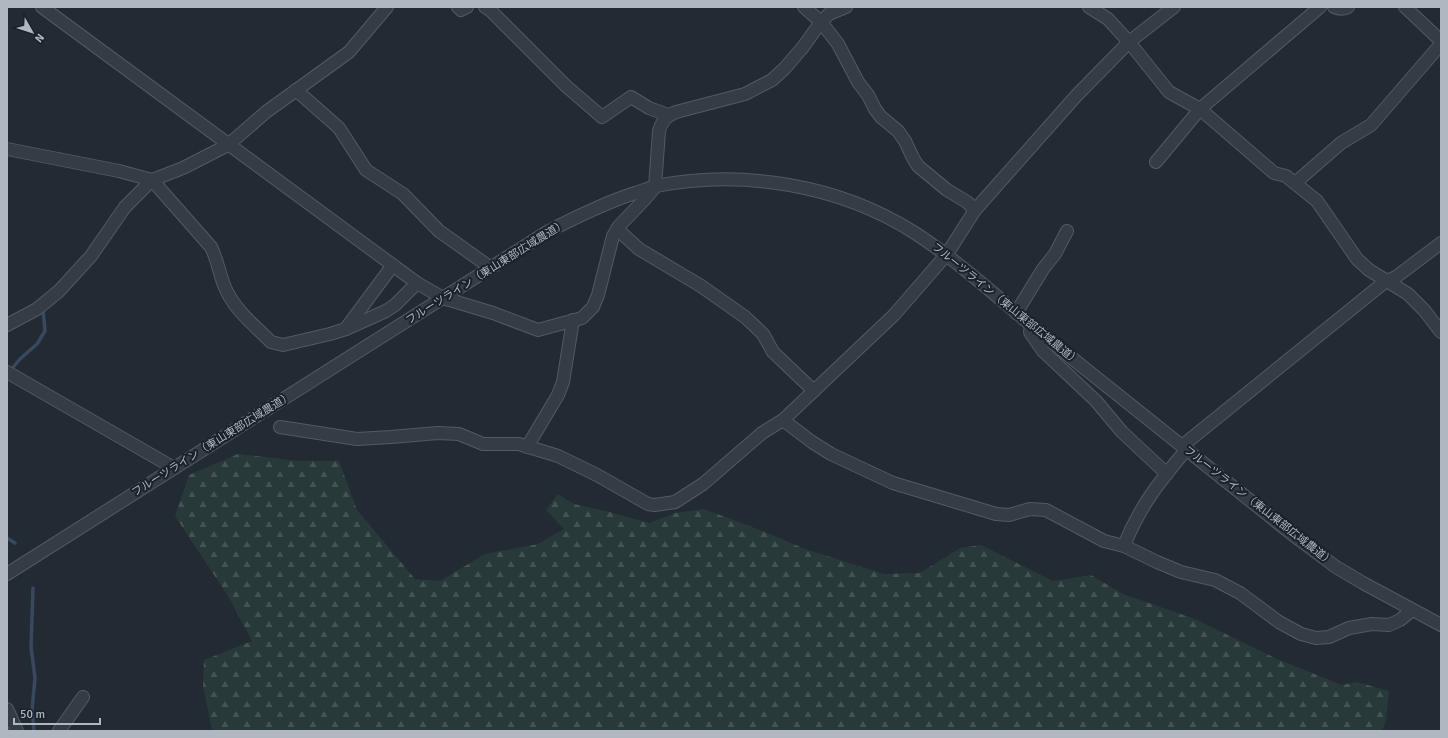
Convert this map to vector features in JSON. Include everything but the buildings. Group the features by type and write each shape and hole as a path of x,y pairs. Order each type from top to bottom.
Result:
{"street":[{"path":"42,7 417,283 443,298 493,313 538,330 577,319 593,307 598,295 613,236 617,229 655,187 659,131 662,122 668,116 676,112 745,94 772,80 794,58 821,22 829,14 846,7"},
{"path":"7,325 37,309 59,291 92,256 125,207 152,180 183,168 228,145 266,112 349,52 387,7"},
{"path":"458,7 462,10 467,7"},
{"path":"485,7 491,10 566,86 602,117 631,97 649,108 668,116"},
{"path":"804,7 821,22 838,44 858,82 875,109 881,117 898,131 918,166 948,190 967,202 975,210"},
{"path":"1089,7 1108,19 1129,42 1169,92 1200,109 1274,173 1286,176 1317,201 1357,259 1369,270 1408,294 1424,310 1441,332"},
{"path":"280,427 357,439 438,433 459,434 483,444 519,444 558,456 597,475 648,504 655,506 675,502 703,484 762,433 783,420 894,315 946,254 975,210 1076,96 1129,42 1174,7"},
{"path":"1156,162 1200,109 1320,7"},
{"path":"1334,7 1339,9 1345,9 1348,7"},
{"path":"1405,7 1441,41"},
{"path":"1295,183 1341,143 1371,125 1441,44"},
{"path":"296,90 339,128 366,170 403,194 439,231 491,268"},
{"path":"7,149 119,171 152,180 211,247 216,256 224,286 236,308 271,342 283,345 346,329 390,308 417,283"},
{"name":"フルーツライン（東山東部広域農道）","path":"7,574 547,232 615,200 655,187 726,179 784,184 811,190 848,201 886,217 913,232 946,254 1016,313 1297,538 1336,567 1441,626"},
{"path":"617,229 640,249 701,286 745,316 763,334 773,352 814,390"},
{"path":"1016,313 1043,269 1055,254 1067,231"},
{"path":"1124,546 1132,526 1156,487 1167,474 1184,448 1386,281 1396,277 1441,243"},
{"path":"346,329 393,265"},
{"path":"527,447 558,395 563,382 577,319"},
{"path":"1032,325 1030,332 1043,351 1096,401 1122,432 1167,474"},
{"path":"11,374 174,468"},
{"path":"783,420 831,454 893,483 996,514 1009,515 1030,509 1046,510 1104,541 1124,546 1181,572 1215,580 1240,593 1279,622 1300,634 1316,638 1329,637 1349,628 1372,624 1389,625 1400,620 1412,610"},
{"path":"59,731 83,697"},
{"path":"7,708 17,731"}],"green space":[{"path":"238,454 299,461 339,461 357,510 415,579 440,581 485,554 538,544 564,529 546,510 558,494 574,504 649,523 675,513 704,509 805,549 884,574 920,573 960,548 981,545 1053,581 1091,575 1123,594 1195,619 1277,659 1342,685 1357,682 1389,691 1386,721 1382,731 212,731 203,685 204,660 252,641 228,596 175,516 189,475"}],"waterway":[{"path":"10,371 20,359 37,344 45,331 43,309"},
{"path":"7,538 15,543"},
{"path":"33,588 31,647 35,678 32,710 34,731"}]}
